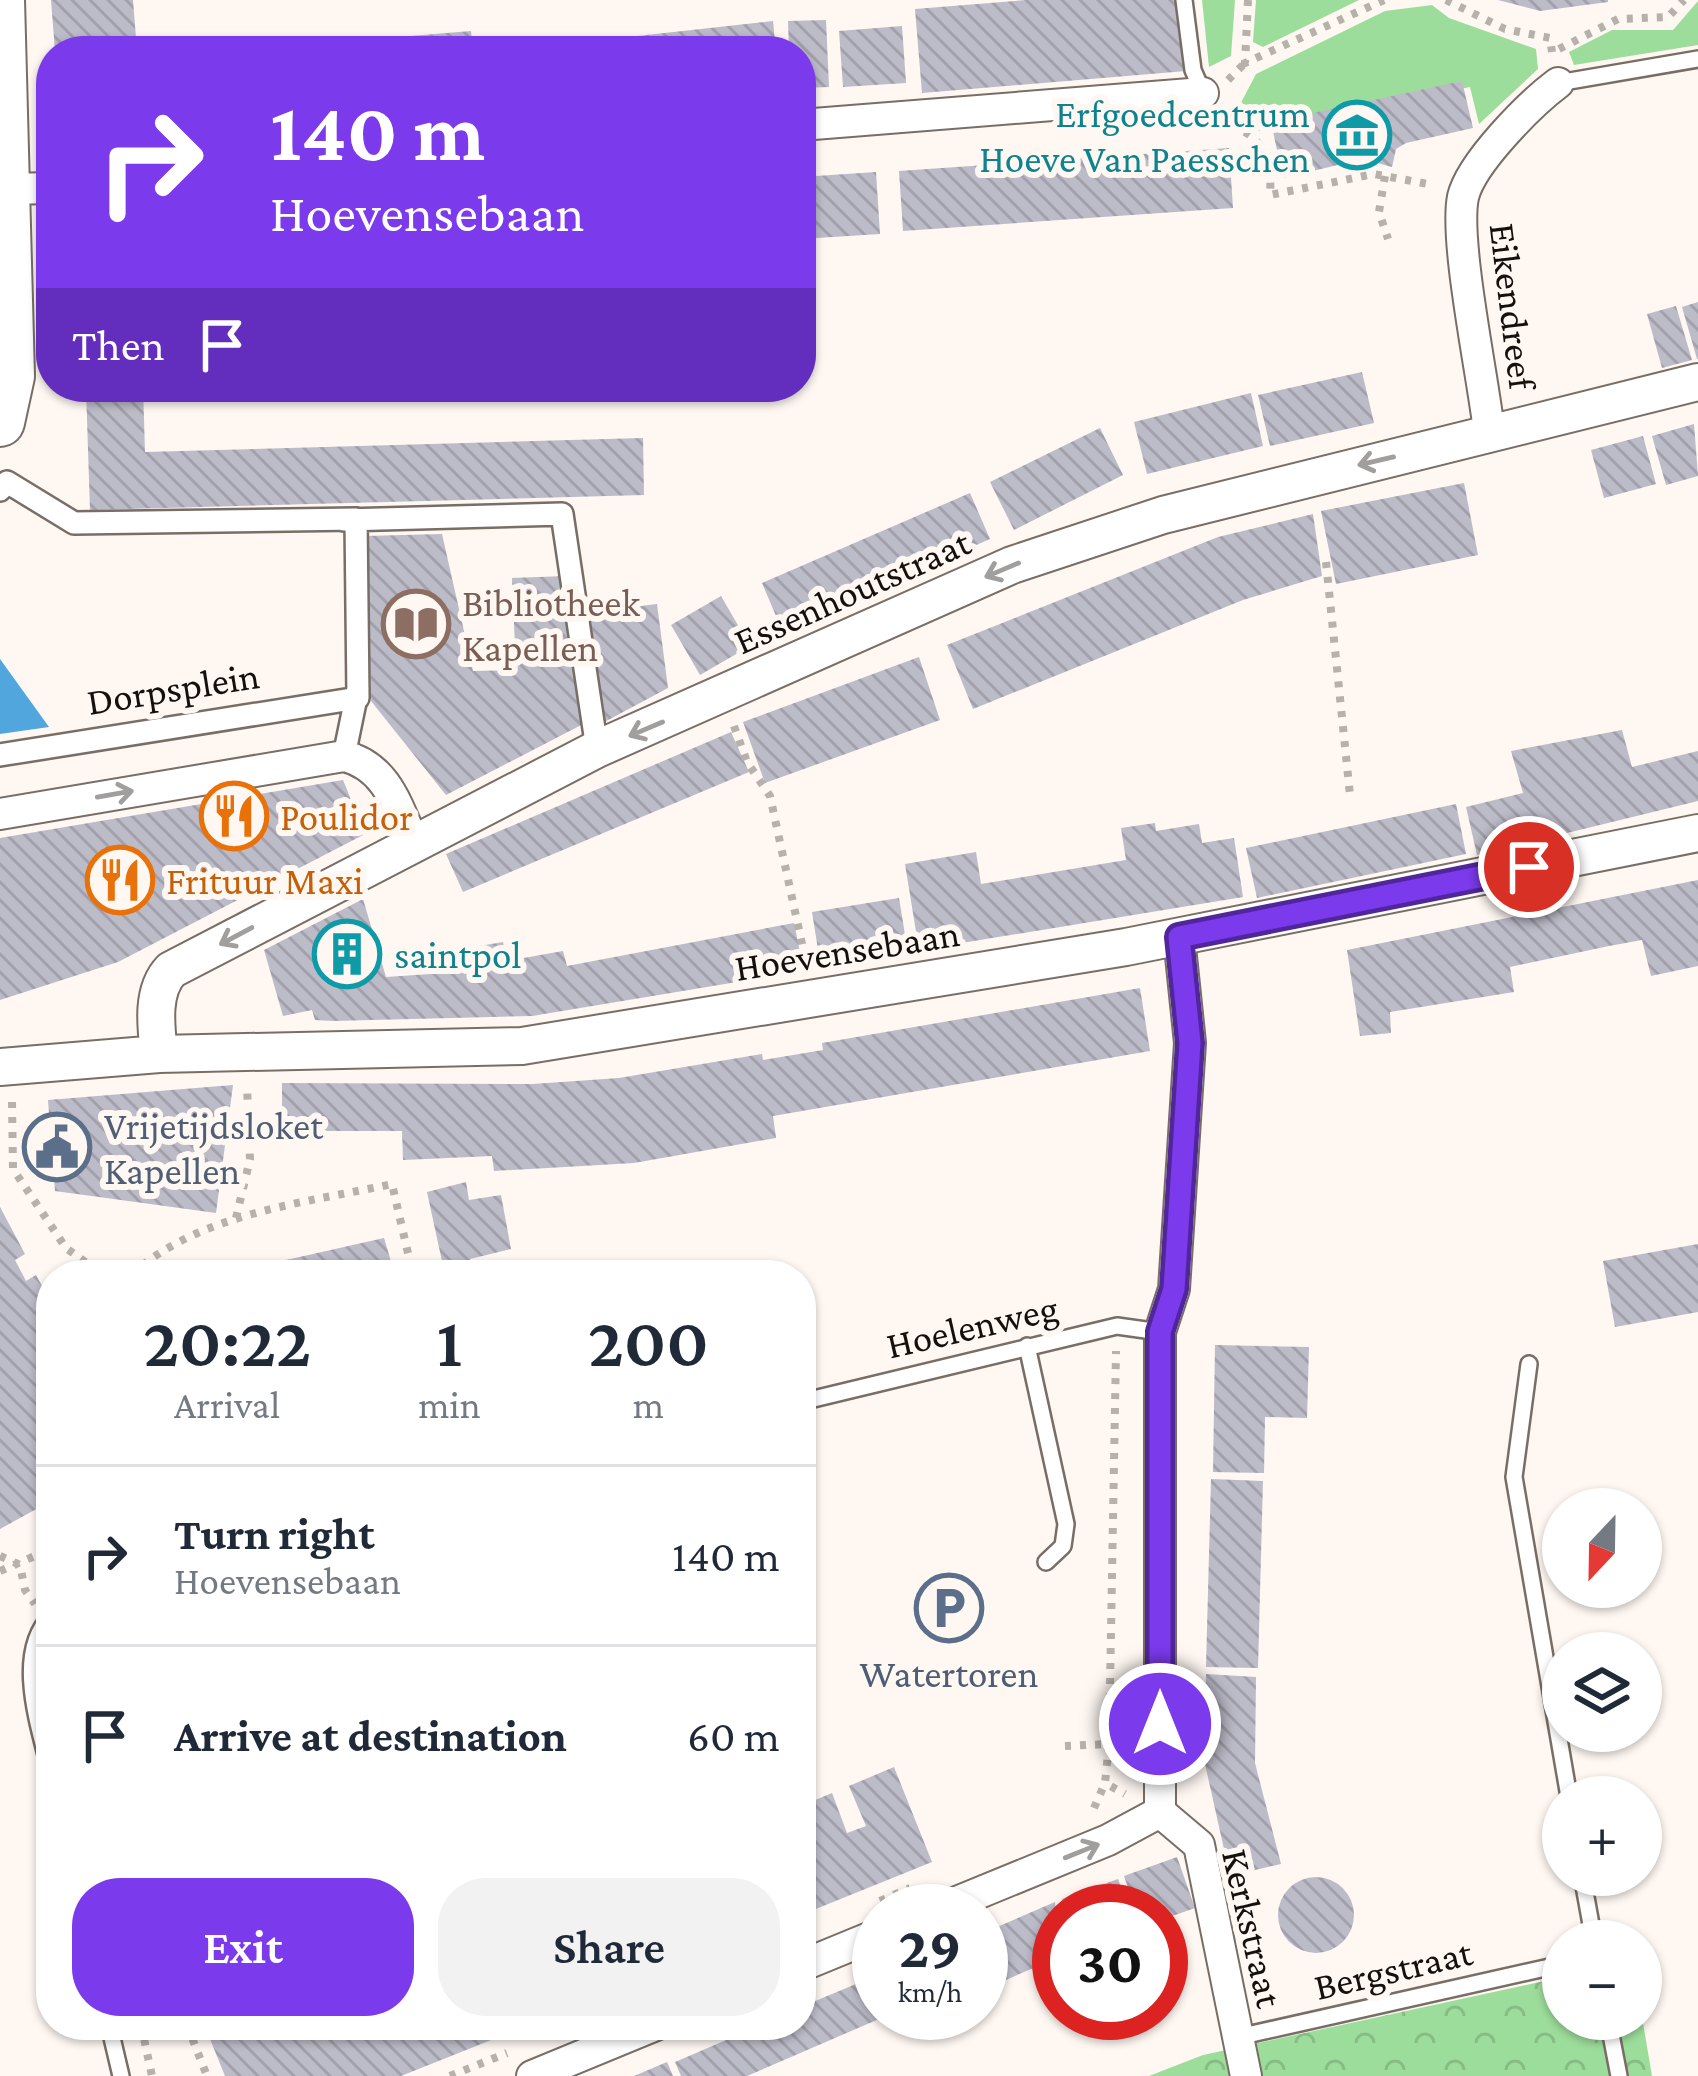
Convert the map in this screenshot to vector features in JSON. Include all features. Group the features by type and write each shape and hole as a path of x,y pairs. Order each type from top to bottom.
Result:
{"main road":[{"path":"0,0 29,189 10,376 0,422"}],"street":[{"name":"Eikendreef","path":"1489,431 1462,232 1464,191 1537,98 1555,67"},
{"path":"816,124 1203,93"},
{"name":"Essenhoutstraat","path":"159,1054 155,1022 161,980 171,970 597,749 1012,565 1162,514 1698,382"},
{"path":"2,482 74,523 562,514 597,749"},
{"path":"344,756 358,698 356,519"},
{"name":"Dorpsplein","path":"0,755 358,698"},
{"path":"0,814 344,756 368,761 390,790 413,842"},
{"name":"Hoevensebaan","path":"6,1066 159,1054 522,1046 1179,937 1698,832"},
{"path":"1001,1884 1108,1840 1160,1812 1160,1332 1174,1289 1190,1043 1179,937"},
{"name":"Kerkstraat","path":"1160,1812 1199,1845 1246,2076"},
{"path":"816,1960 852,1945"},
{"path":"532,2076 620,2040"}],"lane":[{"path":"1184,0 1193,70 1203,93"},
{"path":"1555,67 1698,59"},
{"name":"Hoelenweg","path":"816,1398 1117,1325 1160,1332"},
{"path":"1027,1346 1066,1524 1063,1546 1046,1562"},
{"path":"1529,1364 1514,1477 1565,1776"},
{"path":"36,1631 31,1664 36,1692"},
{"name":"Bergstraat","path":"1238,2038 1542,1969"},
{"path":"113,2040 121,2076"},
{"path":"1612,2040 1618,2076"}],"path":[{"path":"1248,0 1245,64 1384,0"},
{"path":"1446,0 1505,29 1550,38 1555,67 1618,19 1668,17 1684,0"},
{"path":"1203,93 1205,122 1243,126 1264,147 1270,195 1385,176 1464,191"},
{"path":"1385,176 1379,212 1388,239"},
{"path":"1326,562 1350,795"},
{"path":"722,696 747,762 770,796 813,998"},
{"path":"236,1218 250,1159 242,1055"},
{"path":"6,1066 13,1169 66,1248 82,1260"},
{"path":"147,1260 236,1218 392,1184 409,1260"},
{"path":"1117,1325 1105,1783 1160,1812"},
{"path":"0,1556 20,1564"},
{"path":"0,1571 36,1556"},
{"path":"20,1564 25,1590 36,1603"},
{"path":"1065,1745 1109,1744"},
{"path":"144,2040 152,2076"},
{"path":"193,2040 207,2076"}],"green space":[{"path":"1202,0 1235,0 1231,56 1209,67"},
{"path":"1256,0 1359,0 1263,47 1253,42"},
{"path":"1698,1 1698,45 1574,65 1569,52 1612,30 1673,30"},
{"path":"1432,5 1449,18 1536,49 1538,69 1479,124 1470,87 1259,131 1234,116 1256,74 1385,11"},
{"path":"1542,1982 1542,2040 1646,2040 1652,2076 1149,2076 1203,2055"}],"water":[{"path":"0,659 49,727 0,734"}],"building":[{"path":"51,0 133,0 136,36 54,36"},
{"path":"1026,0 1180,0 1186,71 922,93 915,9"},
{"path":"1498,0 1608,0 1608,2 1540,11"},
{"path":"826,20 829,87 816,87 816,36 788,36 788,21"},
{"path":"773,21 774,36 637,36"},
{"path":"902,26 906,83 843,87 839,31"},
{"path":"471,31 472,36 411,36"},
{"name":"Erfgoedcentrum Hoeve Van Paesschen","path":"1462,81 1473,128 1406,143 1396,149 1392,167 1363,159 1283,178 1271,122"},
{"path":"1229,148 1233,208 903,231 899,171"},
{"path":"876,172 880,234 816,238 816,176"},
{"path":"1698,302 1698,359 1697,359 1682,307"},
{"path":"1676,306 1692,360 1662,368 1647,314"},
{"path":"1362,372 1374,423 1270,446 1258,395"},
{"path":"1251,393 1263,446 1147,474 1134,422"},
{"path":"86,402 143,402 145,452 643,438 644,495 90,510"},
{"path":"1694,424 1698,476 1666,485 1652,436"},
{"path":"1100,428 1123,475 1014,530 990,482"},
{"path":"1643,436 1656,484 1604,498 1591,450"},
{"path":"1464,483 1478,555 1336,584 1321,511"},
{"path":"970,493 990,539 782,630 762,583"},
{"path":"1313,514 1322,576 1243,600 973,709 947,645 1218,537"},
{"name":"Bibliotheek Kapellen","path":"442,534 473,671 516,670 512,578 566,576 585,723 446,795 371,701 365,536"},
{"path":"721,596 750,646 700,675 671,625"},
{"path":"657,604 668,688 597,726 583,613"},
{"path":"919,657 940,720 765,783 743,722"},
{"path":"1622,730 1632,767 1698,751 1698,801 1477,855 1466,807 1523,793 1511,751"},
{"path":"731,732 749,772 463,892 446,854"},
{"path":"343,780 365,834 118,962 0,1000 0,838"},
{"path":"1456,804 1466,854 1257,898 1246,848"},
{"path":"1155,823 1156,831 1199,824 1202,843 1234,838 1243,897 919,950 905,864 976,852 981,884 1126,860 1121,828"},
{"path":"1698,880 1698,966 1651,976 1642,940 1609,946 1510,967 1514,992 1390,1012 1391,1033 1360,1036 1347,950"},
{"path":"899,898 908,953 821,968 812,912"},
{"path":"363,899 386,977 460,972 456,950 503,942 507,961 563,951 567,966 794,923 804,971 532,1016 333,1021 315,1020 312,1010 283,1016 264,950"},
{"path":"1140,988 1150,1051 773,1116 776,1138 634,1163 494,1171 492,1156 403,1160 402,1131 282,1131 282,1083 533,1084 619,1078 762,1054 763,1060 823,1050 822,1043"},
{"path":"233,1085 216,1213 55,1191 48,1100"},
{"path":"466,1182 469,1200 501,1195 511,1249 470,1260 442,1260 427,1192"},
{"path":"0,1207 25,1254 15,1260 26,1281 36,1275 36,1509 0,1529"},
{"path":"384,1238 391,1260 286,1260"},
{"path":"1698,1244 1698,1312 1615,1327 1603,1261"},
{"path":"1215,1345 1309,1347 1307,1418 1265,1417 1264,1473 1213,1472"},
{"path":"1211,1479 1263,1481 1258,1668 1206,1667"},
{"path":"1206,1674 1256,1677 1255,1763 1281,1864 1230,1876 1205,1764"},
{"path":"894,1767 932,1862 878,1884 852,1884 852,1894 816,1909 816,1800 832,1793 847,1833 866,1826 849,1786"},
{"path":"1177,1857 1187,1884 1127,1884 1124,1876"},
{"path":"1316,1877 1343,1888 1354,1915 1343,1942 1316,1953 1289,1942 1278,1915 1289,1888"},
{"path":"1032,1912 1032,1969 1008,1979 1008,1922"},
{"path":"852,1986 852,2031 747,2076 681,2076 675,2062 726,2040 816,2040 816,2001"},
{"path":"210,2040 491,2040 401,2076 225,2076"},
{"path":"667,2062 673,2076 634,2076"}],"place":[{"name":"Erfgoedcentrum Hoeve Van Paesschen","path":"1357,135"},
{"name":"Bibliotheek Kapellen","path":"416,624"},
{"name":"Poulidor","path":"234,816"},
{"name":"Frituur Maxi","path":"120,880"},
{"name":"saintpol","path":"347,954"},
{"name":"Vrijetijdsloket Kapellen","path":"57,1147"},
{"name":"Watertoren","path":"949,1608"}],"route":[{"path":"1160,1724 1160,1332 1174,1289 1190,1043 1179,937 1529,867"}]}
